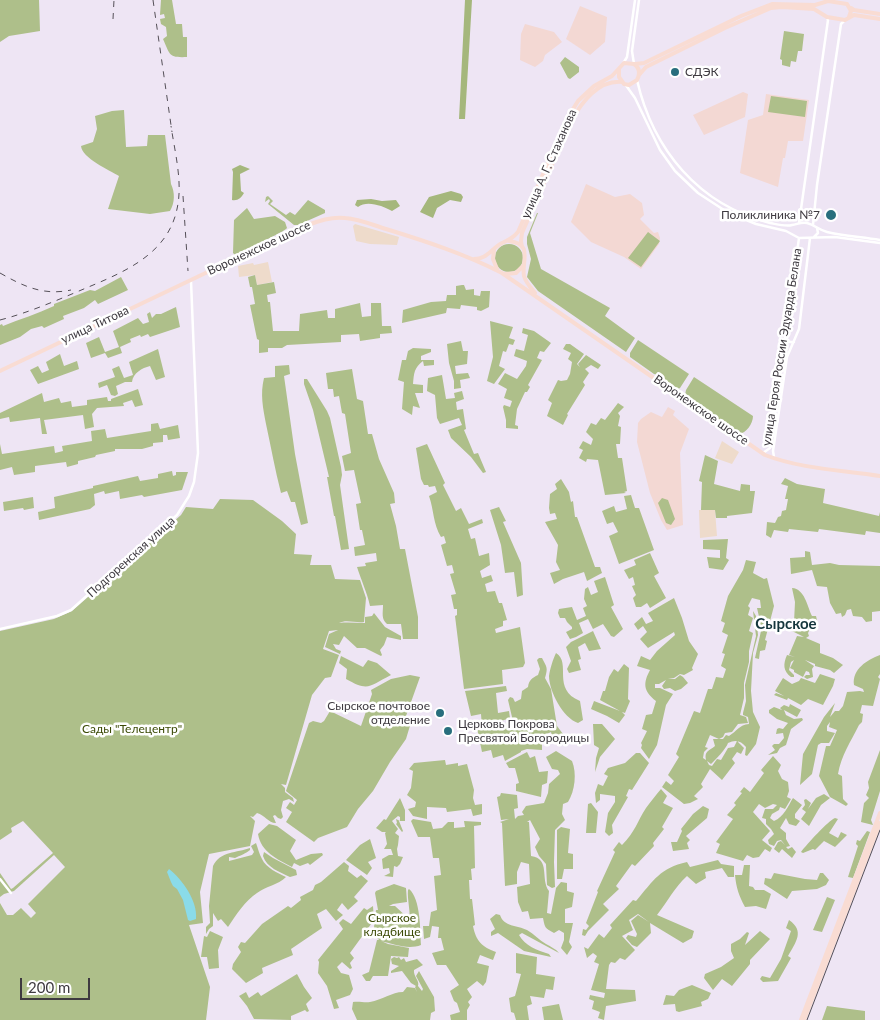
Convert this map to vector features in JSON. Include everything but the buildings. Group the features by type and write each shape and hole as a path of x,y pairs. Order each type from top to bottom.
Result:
{"main road":[{"path":"823,13 822,8 827,2"},
{"path":"880,14 854,10 847,4 827,2 772,4 644,63 624,63 619,69 619,77 623,83 629,85 637,80 646,67 766,10 782,7 799,7 814,9 827,17 847,18 854,15 880,19"},
{"path":"847,4 851,11 847,18"},
{"path":"634,64 638,68 639,75"},
{"name":"улица А. Г. Стаханова","path":"505,242 512,239 518,232 568,117 578,101 594,86 612,76 619,69"},
{"name":"улица А. Г. Стаханова","path":"522,247 522,233 536,199 571,121 581,104 596,90 613,81 623,83"},
{"name":"Воронежское шоссе","path":"191,280 300,228 322,220 338,218 354,220 390,230 470,258 502,273 762,453 774,459 796,464 880,476"},
{"path":"470,258 478,259 486,256 497,246 505,242 514,242 522,247"},
{"name":"Воронежское шоссе","path":"522,247 526,256 524,265 525,279 540,298"},
{"path":"494,250 494,264 502,273 507,275 516,274 524,265"},
{"name":"улица Титова","path":"0,371 191,280"},
{"path":"802,1020 880,813"},
{"path":"802,1020 880,824"}],"street":[{"path":"624,63 627,57 637,0"},
{"path":"634,64 632,51 637,0"},
{"path":"799,222 827,17"},
{"path":"813,225 841,24 847,18"},
{"path":"637,80 642,99 660,140 676,165 709,195 737,211 771,223 792,225 799,222 834,233 880,242"},
{"path":"623,83 635,98 660,150 685,182 707,200 727,212 756,224 786,231 799,238 835,238 880,242"},
{"path":"792,225 791,231 793,235"},
{"name":"улица Героя России Эдуарда Белана","path":"774,459 773,450 781,388 788,357 795,342 812,238 818,233 817,228"},
{"name":"улица Героя России Эдуарда Белана","path":"762,453 770,448 799,238"},
{"name":"Подгоренская улица","path":"0,629 57,616 71,610 174,519 189,496 197,472 198,453 191,280"},
{"path":"785,338 790,342 795,342"},
{"path":"0,879 11,893"}],"shaded area":[{"path":"580,6 607,17 605,42 590,55 566,39"},
{"path":"525,24 554,32 562,42 545,55 543,61 535,67 520,60 521,34"},
{"path":"743,92 748,94 745,117 704,135 693,115"},
{"path":"766,94 809,100 803,141 788,141 778,187 740,173 748,120 763,115"},
{"path":"586,184 615,197 630,194 642,203 644,215 640,219 654,233 658,232 660,238 659,244 641,269 624,257 591,242 571,222"},
{"path":"355,224 399,237 397,245 370,244 356,241 353,226"},
{"path":"268,262 272,282 257,285 255,275 239,277 238,266"},
{"path":"668,407 675,411 673,415 689,429 680,453 683,525 667,530 650,493 637,442 638,423 641,419 651,412 662,417"},
{"path":"722,441 739,452 732,464 715,458"},
{"path":"699,510 715,510 717,536 700,538"}],"green space":[{"path":"0,0 39,0 40,31 9,36 0,42"},
{"path":"161,0 172,0 176,24 182,24 183,37 187,37 187,57 173,56 167,48 163,39 167,36 166,27 161,24 160,19 165,18 164,14 160,15"},
{"path":"465,0 472,0 465,119 459,119"},
{"path":"784,31 804,34 802,51 798,51 796,62 791,61 790,67 782,65 782,60 780,59"},
{"path":"565,57 579,67 579,72 570,79 560,63"},
{"path":"771,96 807,101 805,117 768,112"},
{"path":"124,110 126,147 147,146 148,135 165,135 174,194 174,201 170,211 150,214 108,209 119,176 91,159 86,155 81,146 93,142 97,129 95,116"},
{"path":"240,165 250,169 240,174 241,191 244,193 239,199 232,200 232,169"},
{"path":"451,191 461,194 463,197 461,202 450,200 437,208 433,218 420,212 429,197"},
{"path":"268,196 273,201 270,204 286,215 290,212 295,215 308,200 325,210 325,213 294,225 268,204 269,199 265,202"},
{"path":"371,199 382,201 396,200 400,206 392,211 375,204 366,204 358,207 355,205 357,200"},
{"path":"247,208 254,219 275,216 285,222 287,228 235,255 233,253 234,220"},
{"path":"537,213 530,233 541,269 610,308 605,316 635,338 626,352 538,291 527,277 531,259 527,237"},
{"path":"648,232 660,241 641,267 628,258"},
{"path":"509,244 519,248 523,258 519,268 509,272 499,268 495,258 499,248"},
{"path":"255,275 257,285 274,282 276,293 267,295 268,302 270,302 273,331 299,331 300,314 327,310 328,318 335,318 335,309 360,303 362,317 371,316 371,303 381,303 382,326 391,326 392,333 380,334 380,338 360,341 359,334 341,335 341,342 287,345 282,348 268,348 268,352 259,353 259,340 257,339 250,305 255,304 248,277"},
{"path":"121,277 128,290 98,304 95,300 84,308 63,316 64,319 44,328 42,326 31,329 20,337 0,345 0,325 2,324 3,326 35,314 54,306 54,304 90,290 95,291"},
{"path":"464,285 466,290 474,289 474,295 480,296 481,291 490,291 489,307 481,311 477,310 477,307 461,305 460,309 447,308 446,313 402,323 403,310 431,302 446,301 447,295 456,295 456,286"},
{"path":"176,307 180,327 150,337 148,334 141,337 140,335 130,339 131,342 120,347 122,353 108,358 105,353 91,358 86,343 99,337 105,352 119,347 113,331 138,318 143,324 149,322 147,314 150,312 152,318 156,314 161,314"},
{"path":"490,321 513,327 509,338 515,340 513,345 509,344 506,352 503,351 499,366 505,369 494,384 487,381 493,357"},
{"path":"523,328 534,331 551,343 544,352 540,351 537,358 542,360 528,385 530,387 525,392 517,409 515,425 518,426 518,429 506,428 503,407 504,405 510,407 512,401 504,398 507,389 498,384 505,373 517,379 526,366 527,361 514,356 516,349 524,351 528,335 522,333"},
{"path":"638,340 689,374 680,388 678,389 630,357 630,353"},
{"path":"461,341 463,351 468,351 467,364 455,366 456,374 468,373 470,378 460,380 461,388 454,389 447,344"},
{"path":"566,344 570,344 584,354 577,364 580,367 578,364 586,355 601,365 598,369 591,365 585,369 589,373 583,382 585,385 567,414 563,425 547,416 552,403 548,400 558,380 567,380 570,374 572,362 568,359 571,353 563,349"},
{"path":"413,348 431,349 431,352 421,356 421,360 434,360 434,365 424,366 423,361 415,371 413,384 423,385 423,393 415,393 420,408 413,406 412,415 402,409 404,382 398,380 402,360 406,360 408,351"},
{"path":"158,349 165,377 156,380 150,366 138,371 132,382 125,382 116,386 118,394 115,396 111,395 107,385 99,388 98,383 115,377 112,369 119,366 124,378 133,375 129,362"},
{"path":"60,354 64,366 77,361 79,369 38,384 30,370 38,366 42,373 49,370 46,362"},
{"path":"289,365 290,374 284,376 295,454 308,523 301,525 295,502 291,502 287,491 281,493 262,401 264,378 275,377 275,366"},
{"path":"352,369 357,399 363,401 368,434 372,434 379,459 394,493 395,503 390,504 400,549 405,549 418,617 418,639 403,639 401,624 387,624 384,620 383,605 370,606 357,567 366,566 365,563 377,561 376,553 355,556 354,547 365,545 362,530 360,530 356,504 361,503 354,470 345,471 342,456 351,453 345,414 342,413 339,396 334,397 333,389 328,389 326,373"},
{"path":"442,375 446,399 455,398 454,393 462,391 464,399 456,402 457,410 463,409 466,429 464,430 474,454 478,453 486,472 483,473 471,457 451,438 448,430 462,425 459,418 440,424 437,418 435,395 427,391 428,378"},
{"path":"694,377 753,416 747,430 739,434 685,395"},
{"path":"304,379 307,379 330,418 341,467 340,485 349,549 341,550 327,477 329,477"},
{"path":"138,389 143,405 135,407 132,400 123,403 124,406 97,408 92,414 94,427 85,429 83,415 44,420 47,434 42,434 40,418 10,422 9,417 0,419 0,413 42,393 44,402 59,398 61,403 71,401 72,407 87,405 87,400 107,397 108,401 111,401 111,399"},
{"path":"618,403 624,407 618,413 620,416 618,426 621,427 620,444 616,444 618,458 622,458 627,491 624,492 626,493 605,495 598,460 587,459 586,462 579,458 583,450 579,448 583,441 591,445 593,439 586,432 591,423 596,425 601,418 605,420"},
{"path":"158,423 160,429 178,425 180,438 168,440 167,435 163,435 163,442 153,443 153,446 142,449 115,449 115,451 78,461 78,464 67,467 66,462 35,466 35,472 14,475 12,467 0,470 0,444 2,454 54,446 55,453 63,451 62,446 92,441 91,431 105,429 107,438 151,431 151,424"},
{"path":"427,444 445,483 443,485 456,511 461,508 469,524 482,519 483,523 468,529 471,539 475,538 479,556 489,553 490,565 480,571 482,578 491,575 493,581 485,584 487,592 495,591 499,603 502,603 507,620 503,621 503,626 495,629 496,633 520,627 525,663 523,667 502,670 503,684 464,689 455,616 457,615 457,609 454,609 451,595 456,594 450,574 454,573 452,565 447,566 441,545 446,543 444,536 441,537 436,527 429,496 437,492 435,486 429,487 424,485 421,479 416,448"},
{"path":"705,455 718,461 714,484 740,491 741,484 750,485 750,491 755,491 752,513 727,516 727,518 716,518 715,510 701,510 702,482 699,481"},
{"path":"172,471 173,476 176,475 176,472 188,472 182,490 120,499 119,491 105,494 104,491 94,494 95,505 90,509 39,520 38,512 55,508 54,497 138,476 140,481 158,478 158,474"},
{"path":"785,478 797,484 825,489 823,503 879,516 880,512 880,533 866,531 865,535 819,529 818,532 789,529 788,532 774,530 771,538 766,535 767,522 775,523 778,517 781,516 782,511 786,510 788,499 785,499 788,486 781,484"},
{"path":"561,479 569,492 571,502 573,501 575,517 577,517 595,567 600,567 602,573 587,581 584,572 554,584 550,573 560,570 556,562 558,545 545,522 557,519 555,513 550,514 550,494 557,489 555,484"},
{"path":"631,495 635,508 639,508 654,550 619,564 609,536 618,532 613,522 607,524 602,511 614,506 616,512 627,509 624,496"},
{"path":"33,497 34,508 4,511 3,502"},
{"path":"662,498 668,500 675,519 671,525 666,523 658,503"},
{"name":"Сады \"Телецентр\"","path":"220,499 253,500 282,521 296,534 294,554 312,555 310,565 331,565 335,579 360,580 366,598 364,622 345,621 339,623 365,623 365,617 372,616 374,613 385,627 401,636 401,640 387,637 380,650 381,656 365,648 357,648 344,636 339,645 333,644 336,649 341,651 340,654 325,647 329,634 338,630 329,631 323,649 339,655 331,677 325,678 312,695 286,785 281,784 285,788 285,792 293,798 294,802 289,799 283,801 281,810 283,817 281,819 275,815 273,816 276,823 257,813 253,817 250,816 255,821 250,846 209,854 200,892 203,923 189,925 210,987 206,1020 0,1020 0,903 7,915 13,915 21,908 31,918 36,913 28,904 65,867 54,855 14,891 0,897 0,873 11,889 53,853 23,821 11,828 12,832 0,840 0,631 54,619 72,611 181,515 186,507 213,509"},
{"path":"499,507 506,521 503,522 521,563 523,595 517,597 514,572 505,573 501,545 490,510"},
{"path":"728,539 726,558 729,560 723,570 709,568 707,557 720,558 720,550 703,549 703,540"},
{"path":"805,551 810,552 812,565 830,563 880,566 880,611 872,612 872,621 866,622 862,617 853,616 851,609 847,610 842,617 841,613 836,614 830,603 827,587 817,586 812,570 791,574 790,558 805,557"},
{"path":"650,553 659,573 654,576 666,598 650,608 647,603 641,607 636,607 633,598 636,595 632,586 635,585 633,577 629,579 624,570 636,565 634,560"},
{"path":"746,560 756,562 753,573 764,579 767,578 774,606 765,640 767,641 765,650 760,651 759,659 755,658 761,631 759,629 760,621 757,608 761,608 760,600 752,598 748,606 750,608 748,615 753,618 749,631 753,633 740,715 746,717 748,723 738,724 732,732 725,733 719,739 723,739 726,735 729,736 740,727 749,724 748,717 743,715 743,713 746,701 745,685 756,636 753,611 756,616 758,635 753,653 751,691 753,712 760,727 756,744 747,756 745,755 746,747 737,741 744,748 741,754 737,752 732,759 735,763 722,780 710,769 701,784 703,787 694,796 698,799 690,803 684,804 662,787 666,781 671,785 674,781 668,775 679,757 676,754 694,711 700,713 708,689 712,689 716,677 723,678 726,669 721,666 725,654 722,653 728,635 722,632 725,623 721,621 728,596 743,570","holes":["710,735 719,739 713,739 715,746 706,753 706,760 703,758 704,752 708,748 705,747","737,741 734,747 728,748 721,760 717,759 712,766 709,765 707,761 711,764 728,743"]},
{"path":"605,577 614,605 611,607 623,629 614,637 611,636 603,624 593,629 588,619 579,623 583,633 570,639 566,632 572,629 572,627 565,618 560,618 559,609 572,607 577,620 586,616 583,608 587,606 584,599 585,589 588,587 591,595 598,592 594,581"},
{"path":"792,588 800,591 803,595 812,616 816,616 818,625 794,622 795,602"},
{"path":"674,598 689,641 698,654 692,668 693,670 684,675 680,674 668,679 675,679 680,675 683,677 688,683 681,689 675,691 670,688 664,689 662,686 666,680 655,684 655,688 660,688 673,694 666,705 657,745 649,759 641,748 641,743 647,731 642,729 646,715 652,714 656,701 649,694 645,683 650,670 637,666 641,656 650,660 675,635 674,632 648,648 640,639 647,632 643,626 638,630 634,624 642,617 646,624 653,621 648,613"},
{"path":"794,626 814,626 810,629 809,636 806,638 820,644 820,653 833,658 843,665 834,673 805,660 814,666 812,669 813,677 807,679 804,677 810,675 806,671 803,677 794,672 790,668 794,660 791,662 789,670 794,677 791,677 786,672 784,664 787,655 795,657 789,655 797,636 804,637 792,631"},
{"path":"593,631 601,649 589,651 585,643 578,647 581,659 578,660 581,670 569,673 567,669 571,661 566,647 571,642"},
{"path":"556,653 562,663 566,690 571,696 580,701 583,720 578,723 567,716 562,710 551,689 549,676"},
{"path":"880,655 880,674 878,677 880,679 873,706 862,705 860,713 863,714 862,722 839,767 838,774 842,776 843,799 848,804 846,806 830,797 819,776 826,746 830,746 837,730 829,727 830,722 827,726 827,731 835,733 829,743 818,745 812,774 800,785 803,754 824,717 835,703 830,717 843,706 847,692 864,692 863,689 854,685 855,674 866,662"},
{"path":"341,656 363,667 368,660 377,663 391,675 369,686 354,683 346,679 347,669 339,663"},
{"path":"542,658 547,669 545,678 551,689 557,726 563,734 557,743 550,742 551,732 545,735 542,741 542,750 527,749 505,761 503,755 493,758 491,750 482,752 477,728 482,727 481,714 471,716 465,691 506,686 507,691 496,693 498,713 509,711 510,718 500,723 510,724 512,717 508,700 510,697 515,702 521,699 522,691 528,687 531,679 538,675 540,669 537,660"},
{"path":"624,664 629,668 628,699 630,701 625,713 622,712 625,715 619,723 591,709 594,701 620,711 600,700 614,669 618,672"},
{"path":"820,674 835,679 823,705 808,699 801,705 788,698 787,700 774,695 776,693 784,696 775,691 783,678 792,684 801,678 815,683"},
{"path":"410,675 420,677 406,716 412,719 406,739 373,791 358,809 347,827 318,838 314,842 286,822 292,812 286,808 290,802 294,805 297,800 286,791 309,723 313,721 321,723 330,711 361,726 372,694 371,690 391,679"},
{"path":"790,704 801,710 797,717 784,710 786,715 794,719 802,718 803,720 791,729 786,745 780,748 777,753 768,755 775,750 772,746 779,744 784,738 783,733 776,734 777,729 783,729 788,723 777,719 769,713 769,710 774,707 782,710 780,708 784,705 789,707"},
{"path":"593,724 602,724 615,739 600,757 595,772 599,748 594,745"},
{"path":"880,750 880,791 871,820 873,825 861,822 864,803 869,798 866,795 869,788 868,782"},
{"path":"556,751 572,761 575,776 570,798 568,802 563,804 562,814 565,820 555,830 555,887 552,888 547,885 546,864 539,856 535,847 540,839 530,820 527,822 529,822 531,856 541,861 546,886 549,891 547,913 551,914 556,888 561,882 567,883 567,891 574,893 572,907 565,909 565,923 573,923 569,942 572,947 567,955 561,948 564,933 559,930 554,933 546,927 543,918 530,919 528,911 522,912 518,902 517,887 530,884 529,864 521,862 517,872 517,884 505,886 502,823 500,822 509,819 501,820 497,797 501,793 517,795 518,808 514,809 515,819 518,816 524,815 522,812 526,806 544,803 549,784 560,774 558,770 552,769 546,757"},
{"path":"527,752 530,758 535,756 539,772 548,771 547,783 542,785 541,797 516,791 516,784 519,783 515,768 509,768 506,763"},
{"path":"636,753 640,753 649,763 632,790 629,789 626,796 628,797 612,825 613,833 609,836 605,832 608,813 615,802 615,796 600,794 600,800 596,803 595,793 598,784 603,786 608,776 604,774 608,768 625,763"},
{"path":"773,756 781,765 778,771 782,779 788,782 789,791 787,797 791,799 785,809 780,807 770,818 774,821 780,817 793,798 802,805 795,814 795,818 800,821 796,826 789,824 786,818 780,828 786,833 786,839 790,846 786,847 788,849 792,847 796,852 792,858 782,849 779,853 774,849 778,842 781,841 785,845 781,840 777,841 774,846 769,844 768,840 774,834 766,824 766,819 762,818 765,809 773,809 777,805 773,804 765,808 759,804 753,812 770,831 762,840 772,848 770,852 765,849 759,857 753,858 747,855 743,861 716,853 720,844 716,842 733,819 727,815 736,805 734,803 742,793 740,792 744,787 750,792 764,773 761,770"},
{"path":"445,760 446,765 458,763 458,766 467,764 474,790 473,798 475,805 482,804 482,814 473,816 471,809 447,812 446,808 427,807 427,819 413,816 408,809 415,807 416,802 407,795 411,788 413,771 409,769 414,763"},
{"path":"661,789 667,796 663,803 673,808 662,827 664,829 653,843 654,846 635,866 632,864 616,886 619,889 603,904 609,910 585,936 582,935 583,929 586,930 589,926 586,923 597,891 615,852 613,850 619,842 622,845 626,840 646,808"},
{"path":"824,794 830,798 821,805 809,826 801,819 806,812 802,809 805,805 804,800 806,799 811,803 808,809 816,798"},
{"path":"400,798 405,810 405,821 400,821 398,816 392,821 398,829 395,833 399,836 398,856 403,857 397,867 394,866 393,877 384,876 390,873 389,868 383,869 382,859 393,855 391,849 384,849 387,844 386,832 376,828 384,819 386,820"},
{"path":"591,803 598,812 596,833 586,833 588,804"},
{"path":"703,806 709,809 707,818 686,836 690,840 687,843 689,849 673,851 671,842 677,842 682,831 681,829 693,814"},
{"path":"835,818 838,819 829,833 838,838 841,832 847,835 835,847 824,841 815,850 801,852 823,828"},
{"path":"396,819 400,821 402,832 396,824"},
{"path":"413,819 431,822 433,829 442,828 448,822 454,822 454,828 465,827 464,821 481,822 481,825 474,826 475,868 471,869 472,880 469,880 470,899 472,899 475,925 473,926 480,943 496,952 493,960 480,955 477,963 489,966 486,982 483,986 477,981 467,989 472,997 468,1002 470,1005 467,1010 467,1020 451,1020 450,1015 460,1012 450,991 459,985 446,965 437,965 432,953 444,950 441,938 438,938 439,927 432,926 430,937 424,939 423,926 429,926 431,912 437,910 434,876 441,875 439,858 433,858 430,837 418,837 411,821"},
{"path":"269,824 277,826 296,840 290,851 296,860 311,854 322,853 323,855 310,865 308,863 300,866 294,863 292,867 281,861 262,846 258,834"},
{"path":"561,827 570,829 568,853 573,854 573,869 564,869 562,879 557,879 557,830"},
{"path":"867,831 870,832 853,878 848,877 858,846 856,844 857,840 860,841"},
{"path":"370,839 376,858 368,862 372,868 367,875 346,860 360,845"},
{"path":"256,843 266,865 286,877 253,896 241,908 228,927 221,919 218,921 213,913 213,926 206,934 206,927 210,923 209,906 213,866 216,861 229,853 250,848 249,851 235,858 229,857 229,861 252,855 254,852 251,846"},
{"path":"264,852 296,870 297,875 290,877 274,869 265,860"},
{"path":"718,860 721,864 734,866 734,877 728,877 722,868 705,872 706,878 696,884 687,876 657,915 694,931 692,938 683,943 650,923 651,933 637,947 632,945 626,938 628,935 636,937 637,934 631,921 638,915 649,922 638,914 629,920 633,930 622,936 635,950 625,960 620,958 615,963 611,962 606,989 635,990 636,1001 606,1006 604,1020 598,1018 600,1012 592,1009 594,1001 589,999 590,995 604,998 605,993 591,990 599,964 594,962 597,956 593,953 587,958 584,947 588,949 599,934 604,938 612,928 610,925 664,871 687,862 690,867"},
{"path":"344,862 349,866 348,871 357,878 361,875 368,881 354,897 358,901 348,910 342,903 337,910 343,915 336,921 326,909 317,914 322,928 291,949 293,955 262,968 263,973 246,983 232,969 241,952 238,947 241,942 245,943 262,924 288,906 291,908 301,900 300,897 313,890 315,885"},
{"path":"744,865 750,865 749,886 755,890 764,890 771,894 766,909 756,906 745,907 739,895 735,875 742,875"},
{"path":"774,873 817,880 820,873 823,873 829,880 826,885 817,889 792,891 787,899 764,884 765,878 771,879"},
{"name":"Сырское кладбище","path":"394,884 406,888 407,902 389,906 395,906 409,919 409,889 416,900 421,945 406,947 381,941 388,944 409,948 408,957 391,956 388,976 373,976 370,981 366,981 362,975 369,972 377,940 379,940 374,930 376,910 378,910 375,893"},
{"path":"827,897 835,900 822,932 813,930"},
{"path":"373,906 374,920 350,953 354,958 350,963 352,968 350,969 342,962 337,967 341,973 349,975 353,989 350,995 336,1000 339,1008 334,1009 327,986 318,973 318,960 343,929 339,923 343,919 351,924 364,908 367,910"},
{"path":"496,914 500,915 504,922 527,930 559,953 522,933 519,935 528,945 549,954 551,957 524,951 498,933 491,936 491,932 495,929 490,919"},
{"path":"789,920 797,928 798,933 788,956 791,958 778,981 763,982 760,979 762,976 770,978 781,959 791,931 786,928"},
{"path":"210,931 223,937 218,950 219,968 209,969 207,957 201,957 204,936 207,937"},
{"path":"760,931 770,939 750,960 750,964 732,986 722,979 713,990 704,978 705,974 721,967 734,958 731,944 747,932 749,933 745,945"},
{"path":"516,953 537,957 536,974 555,977 553,990 546,989 544,998 530,996 532,1004 527,1006 529,1020 516,1020 514,1013 511,1012 509,998 515,996 521,974 516,973"},
{"path":"399,957 401,960 404,958 406,962 417,959 423,965 414,970 414,972 418,986 422,991 423,989 416,976 419,971 434,997 435,1011 431,1013 430,1020 357,1020 352,1009 353,1002 374,1001 403,992 407,987 415,988 417,992 416,986 411,983 402,971 391,973 391,971 399,966 392,964 391,959"},
{"path":"297,974 312,998 306,1004 309,1011 305,1010 291,1016 291,1020 254,1019 239,996 246,992 249,998 258,992 261,996"},
{"path":"692,985 711,993 708,999 701,1002 702,1006 679,1012 676,1011 675,1004 663,1005 666,995 674,996 679,990"},
{"path":"559,1004 563,1020 544,1020 542,1007"},
{"path":"827,1006 865,1011 865,1020 822,1020"}],"water":[{"path":"169,869 179,878 192,898 196,919 188,920 183,900 177,889 173,886 167,872"}],"tram line":[{"path":"807,1020 880,830"}],"railway":[{"path":"113,19 114,0"},
{"path":"153,0 172,132"},
{"path":"0,320 40,307 110,278 139,262 163,240 172,226 179,199 178,168 171,126"},
{"path":"183,196 188,271"},
{"path":"0,273 17,282 42,291 61,292 71,290"}],"place":[{"name":"СДЭК","path":"675,72"},
{"name":"Поликлиника №7","path":"831,215"},
{"name":"Сырское почтовое отделение","path":"440,713"},
{"name":"Церковь Покрова Пресвятой Богородицы","path":"448,731"}],"district":[{"name":"Сырское","path":"786,624"}]}
